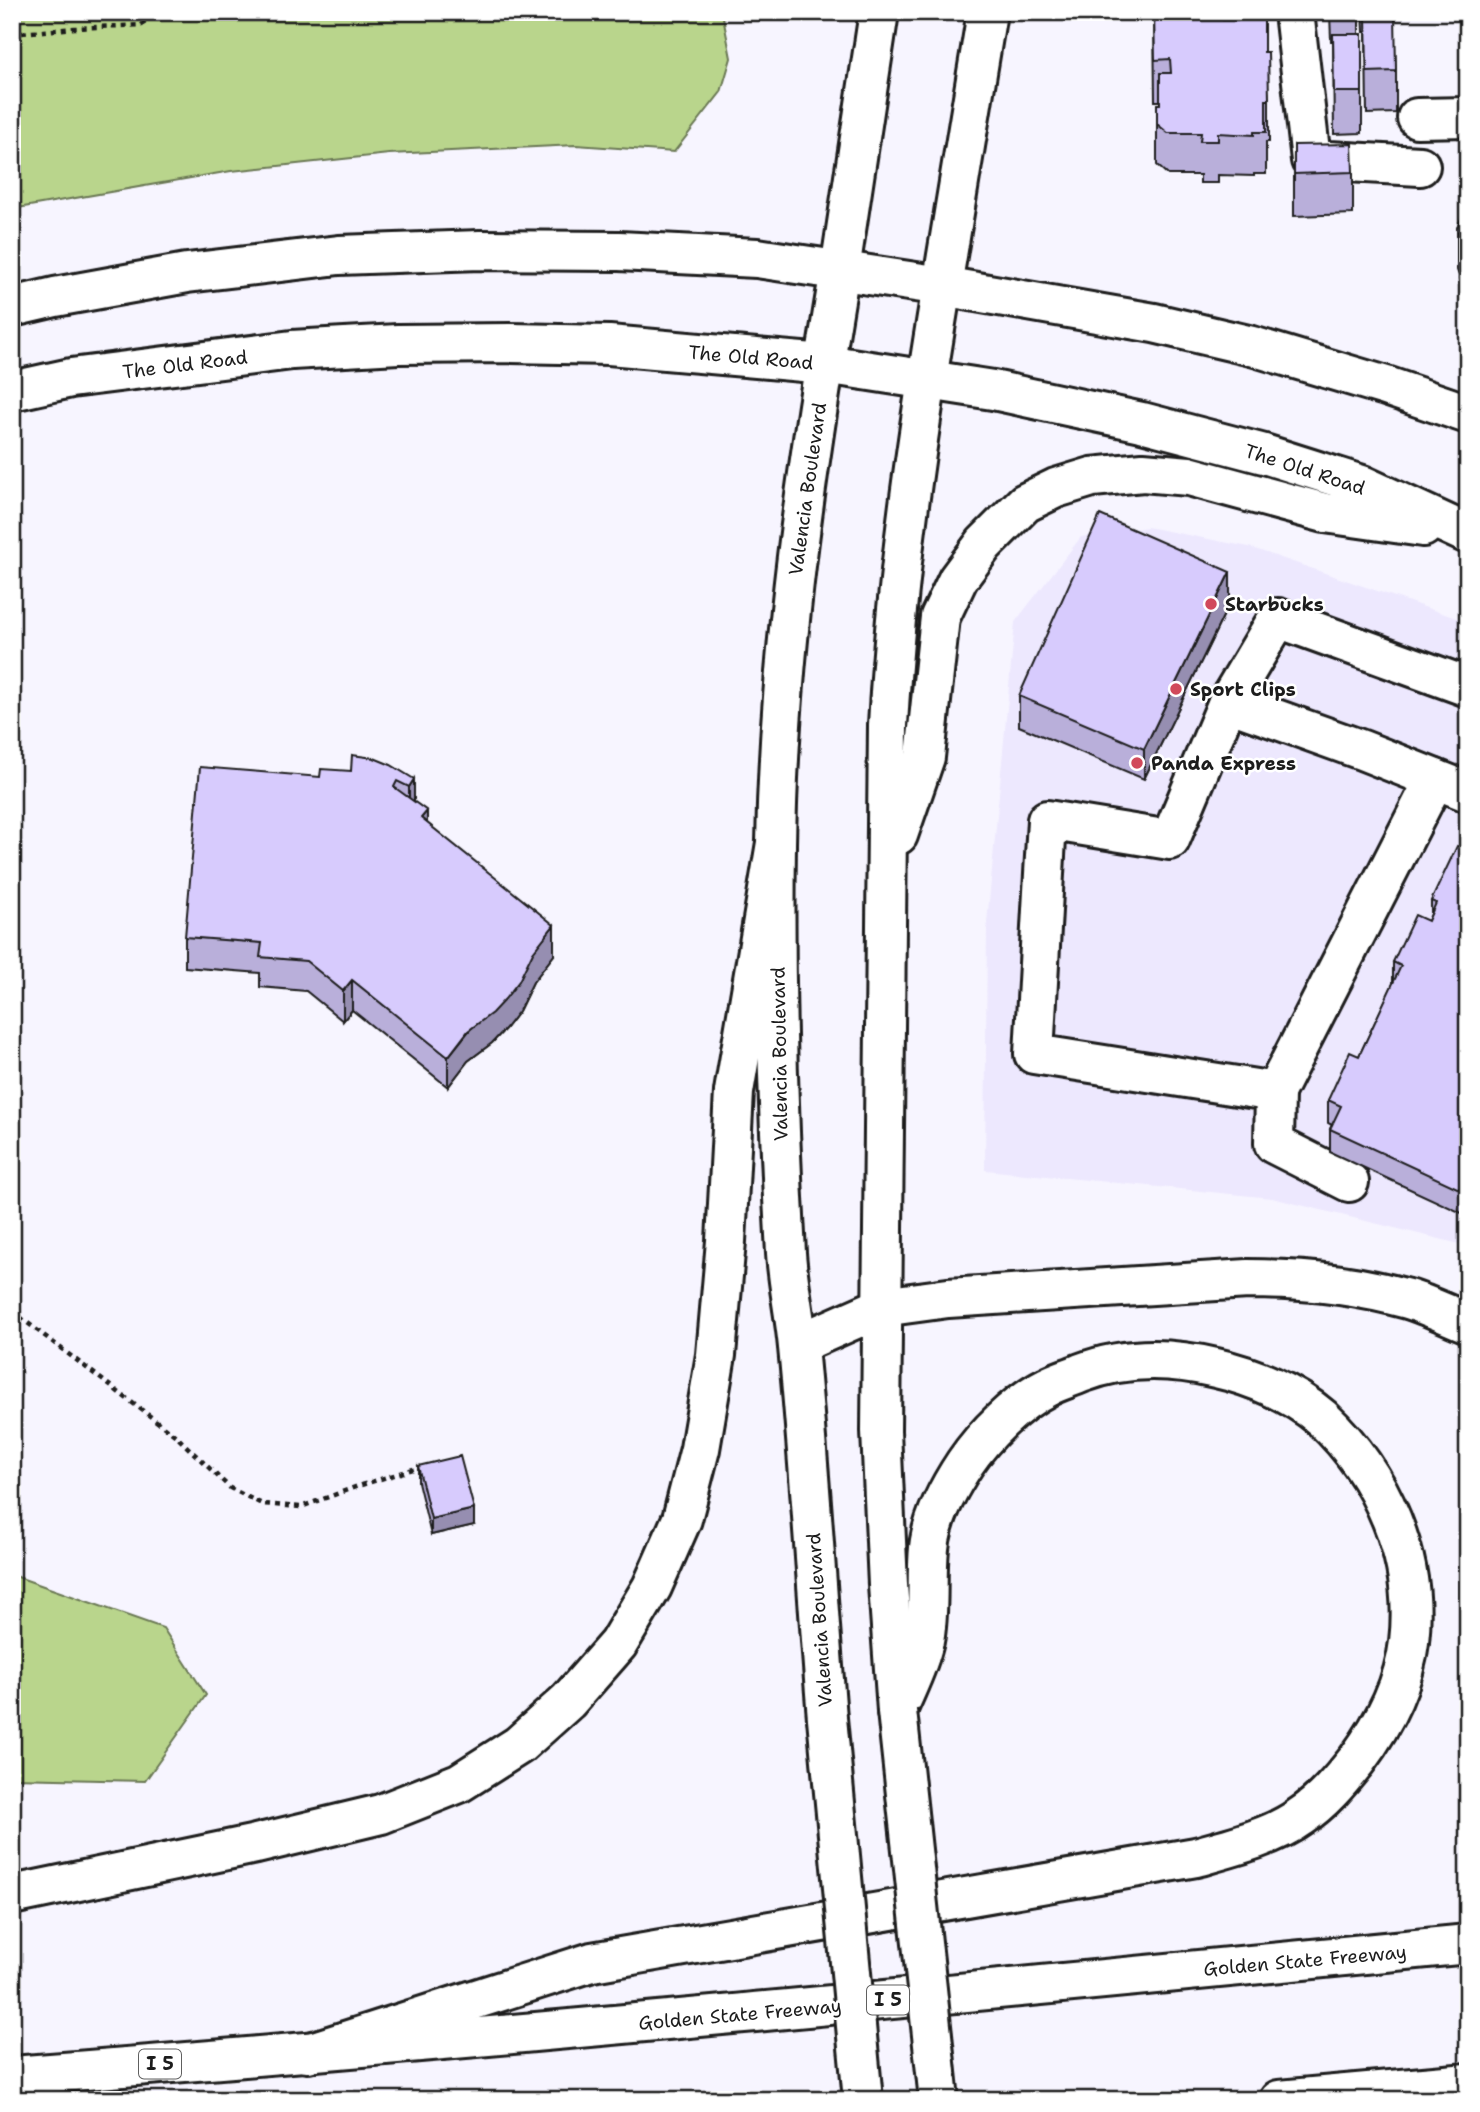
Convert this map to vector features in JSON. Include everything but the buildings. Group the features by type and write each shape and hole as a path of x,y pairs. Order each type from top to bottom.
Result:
{"main road":[{"name":"Valencia Boulevard","path":"863,2100 827,1718 798,1344 787,1258 780,1134 776,843 782,704 793,583 879,12"},
{"path":"939,2100 897,1711 880,1432 888,725 893,637 914,460 987,12"},
{"path":"1294,12 1311,160 1419,166"},
{"path":"1417,118 1468,117"},
{"path":"12,307 187,273 339,255 480,250 619,251 757,258 942,286 1154,323 1239,343 1385,386 1468,414"},
{"name":"The Old Road","path":"12,391 71,378 292,350 398,344 610,345 825,364 993,390 1142,422 1264,454 1362,485 1465,533"},
{"path":"887,867 925,757 940,617 958,579 984,544 1025,503 1056,488 1092,477 1143,472 1189,476 1325,513 1465,533"},
{"path":"1275,1092 1034,1054 1047,820 1170,840 1228,702 1278,618 1468,687"},
{"path":"1228,702 1362,750 1451,786 1275,1092 1274,1144 1349,1181"},
{"path":"12,1895 256,1844 382,1814 459,1783 519,1745 568,1701 618,1644 652,1587 682,1519 700,1449 716,1355 726,1241 734,1093 776,843"},
{"path":"798,1344 883,1307 948,1298 1248,1279 1294,1279 1360,1288 1410,1300 1468,1323"},
{"path":"308,2053 592,1962 1196,1857 1247,1842 1299,1818 1337,1785 1375,1735 1397,1690 1409,1643 1410,1594 1403,1550 1382,1495 1351,1448 1319,1416 1277,1389 1238,1373 1190,1362 1146,1359 1103,1365 1045,1388 1001,1420 967,1461 944,1497 929,1544 923,1642 897,1711"},
{"name":"Golden State Freeway","path":"12,2076 689,2019 1468,1944"},
{"path":"1279,2100 1468,2083"}],"path":[{"path":"12,34 142,25 151,12"},
{"path":"12,1311 176,1436 230,1488 261,1504 301,1507 423,1466"}],"shaded area":[{"path":"1147,527 1249,547 1468,622 1468,1246 1272,1198 985,1170 987,923 1015,622 1081,537"}],"green space":[{"path":"12,12 722,12 731,58 721,92 674,152 576,145 389,154 231,171 12,209"},
{"path":"12,1575 163,1628 206,1695 145,1781 12,1778"}],"place":[{"name":"Starbucks","path":"1211,604"},
{"name":"Sport Clips","path":"1176,689"},
{"name":"Panda Express","path":"1137,763"}]}
